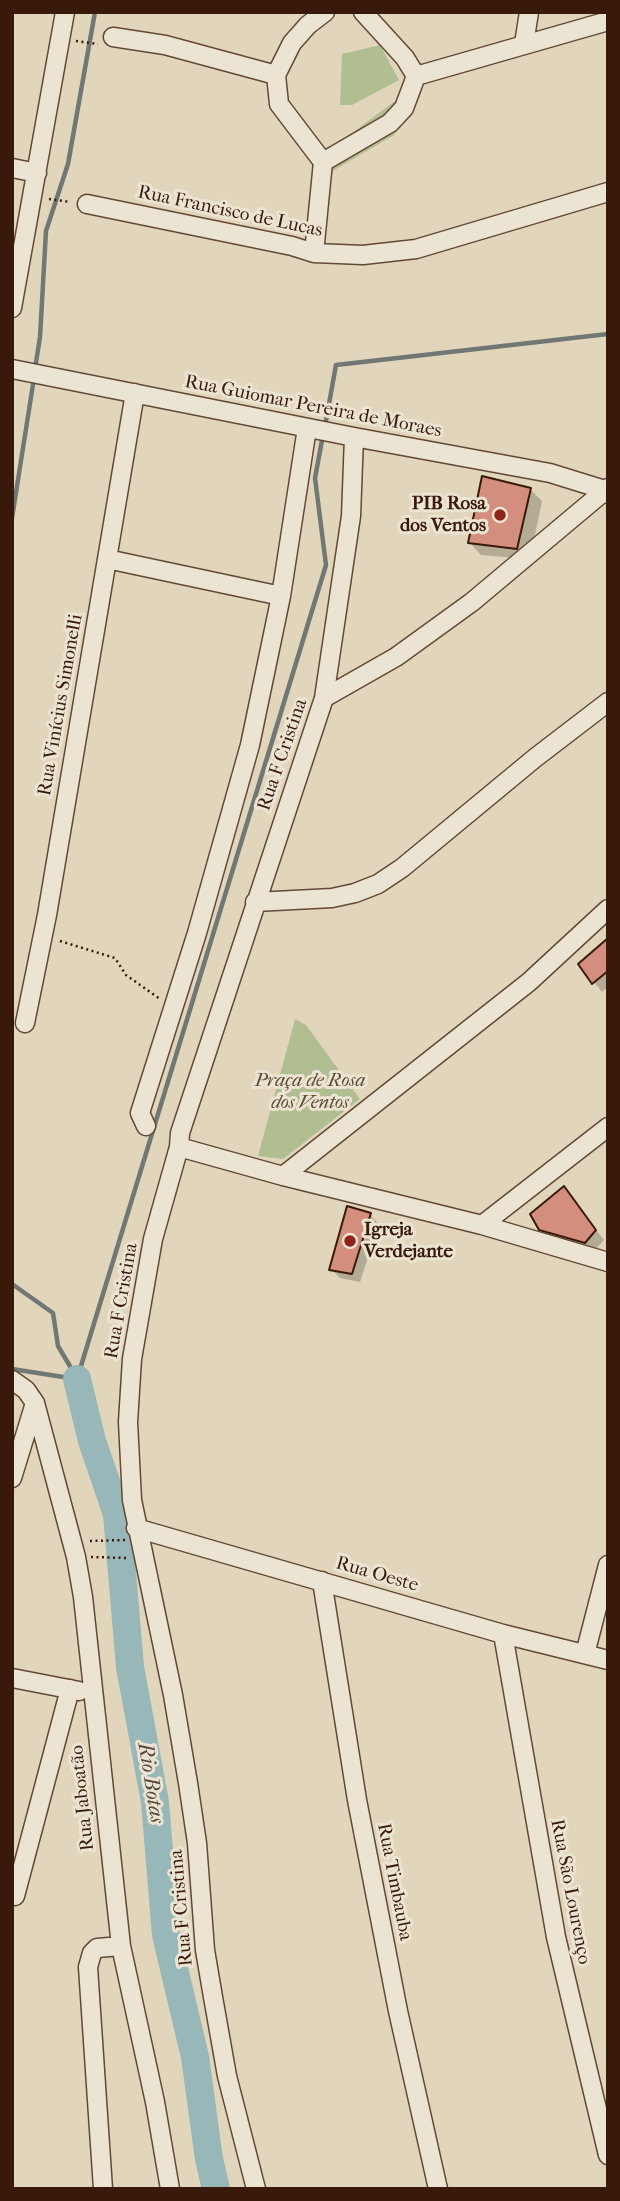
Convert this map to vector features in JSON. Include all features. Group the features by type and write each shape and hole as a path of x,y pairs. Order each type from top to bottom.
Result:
{"street":[{"path":"12,308 65,12"},
{"path":"325,12 308,25 292,43 276,75 279,104 329,159"},
{"path":"363,12 405,58 416,76"},
{"path":"524,44 529,12"},
{"path":"416,76 608,21"},
{"path":"105,41 165,45 276,75"},
{"path":"329,159 390,123 404,108 416,76"},
{"path":"314,253 329,159"},
{"path":"12,168 37,173"},
{"name":"Rua Francisco de Lucas","path":"88,204 292,246 314,253 363,255 416,249 608,192"},
{"name":"Rua Guiomar Pereira de Moraes","path":"16,370 550,473 607,491"},
{"name":"Rua Vinícius Simonelli","path":"25,1023 47,915 135,393"},
{"name":"Rua F Cristina","path":"146,1126 140,1113 174,1009 250,745 281,596 311,429"},
{"name":"Rua F Cristina","path":"256,2189 227,2077 205,1950 197,1843 173,1695 144,1558 134,1534 128,1457 132,1359 153,1239 179,1147 180,1133 324,698 351,516 349,436"},
{"path":"324,698 396,657 472,603 607,491"},
{"path":"107,559 281,596"},
{"path":"255,902 332,898 378,884 402,868 535,758 608,702"},
{"path":"283,1176 528,982 608,909"},
{"path":"482,1225 608,1127"},
{"path":"179,1147 283,1176 482,1225 608,1262"},
{"path":"12,1380 26,1390 35,1403 12,1478"},
{"name":"Rua Jaboatão","path":"35,1403 76,1556 121,1946 155,2102 170,2189"},
{"name":"Rua Oeste","path":"134,1534 322,1581 503,1634 608,1660"},
{"path":"585,1654 608,1565"},
{"name":"Rua Timbauba","path":"322,1581 359,1813 398,2011 438,2189"},
{"name":"Rua São Lourenço","path":"503,1634 556,1937 605,2132 608,2155"},
{"path":"12,1678 93,1694"},
{"path":"15,1896 70,1689"},
{"path":"103,2189 88,1967 92,1953 97,1948 121,1946"}],"path":[{"path":"74,40 105,41"},
{"path":"47,199 88,204"},
{"path":"57,940 115,958 126,975 174,1009"},
{"path":"88,1542 134,1534"},
{"path":"98,1558 144,1558"}],"green space":[{"path":"380,45 399,80 352,105 340,105 342,54"},
{"path":"414,87 422,90 418,101 394,135 331,172 333,147"},
{"name":"Praça de Rosa dos Ventos","path":"295,1019 306,1025 360,1099 283,1159 258,1156"}],"building":[{"name":"PIB Rosa dos Ventos","path":"482,476 531,488 517,549 468,543"},
{"path":"608,938 608,971 592,984 578,964"},
{"path":"564,1186 596,1230 585,1243 539,1230 530,1214"},
{"name":"Igreja Verdejante","path":"347,1206 371,1213 352,1274 329,1270"}],"waterway":[{"path":"35,369 40,337 46,231 68,164 95,12"},
{"path":"325,426 336,365 608,334"},
{"path":"12,518 34,378"},
{"path":"77,1379 326,565 315,478 323,435"},
{"path":"12,1284 53,1313 58,1346 77,1378"},
{"path":"12,1369 76,1379"},
{"name":"Rio Botas","path":"77,1379 92,1441 117,1514 130,1667 155,1802 166,1935 195,2057 209,2159 216,2189"}],"place":[{"name":"PIB Rosa dos Ventos","path":"500,515"},
{"name":"Igreja Verdejante","path":"350,1241"}]}
